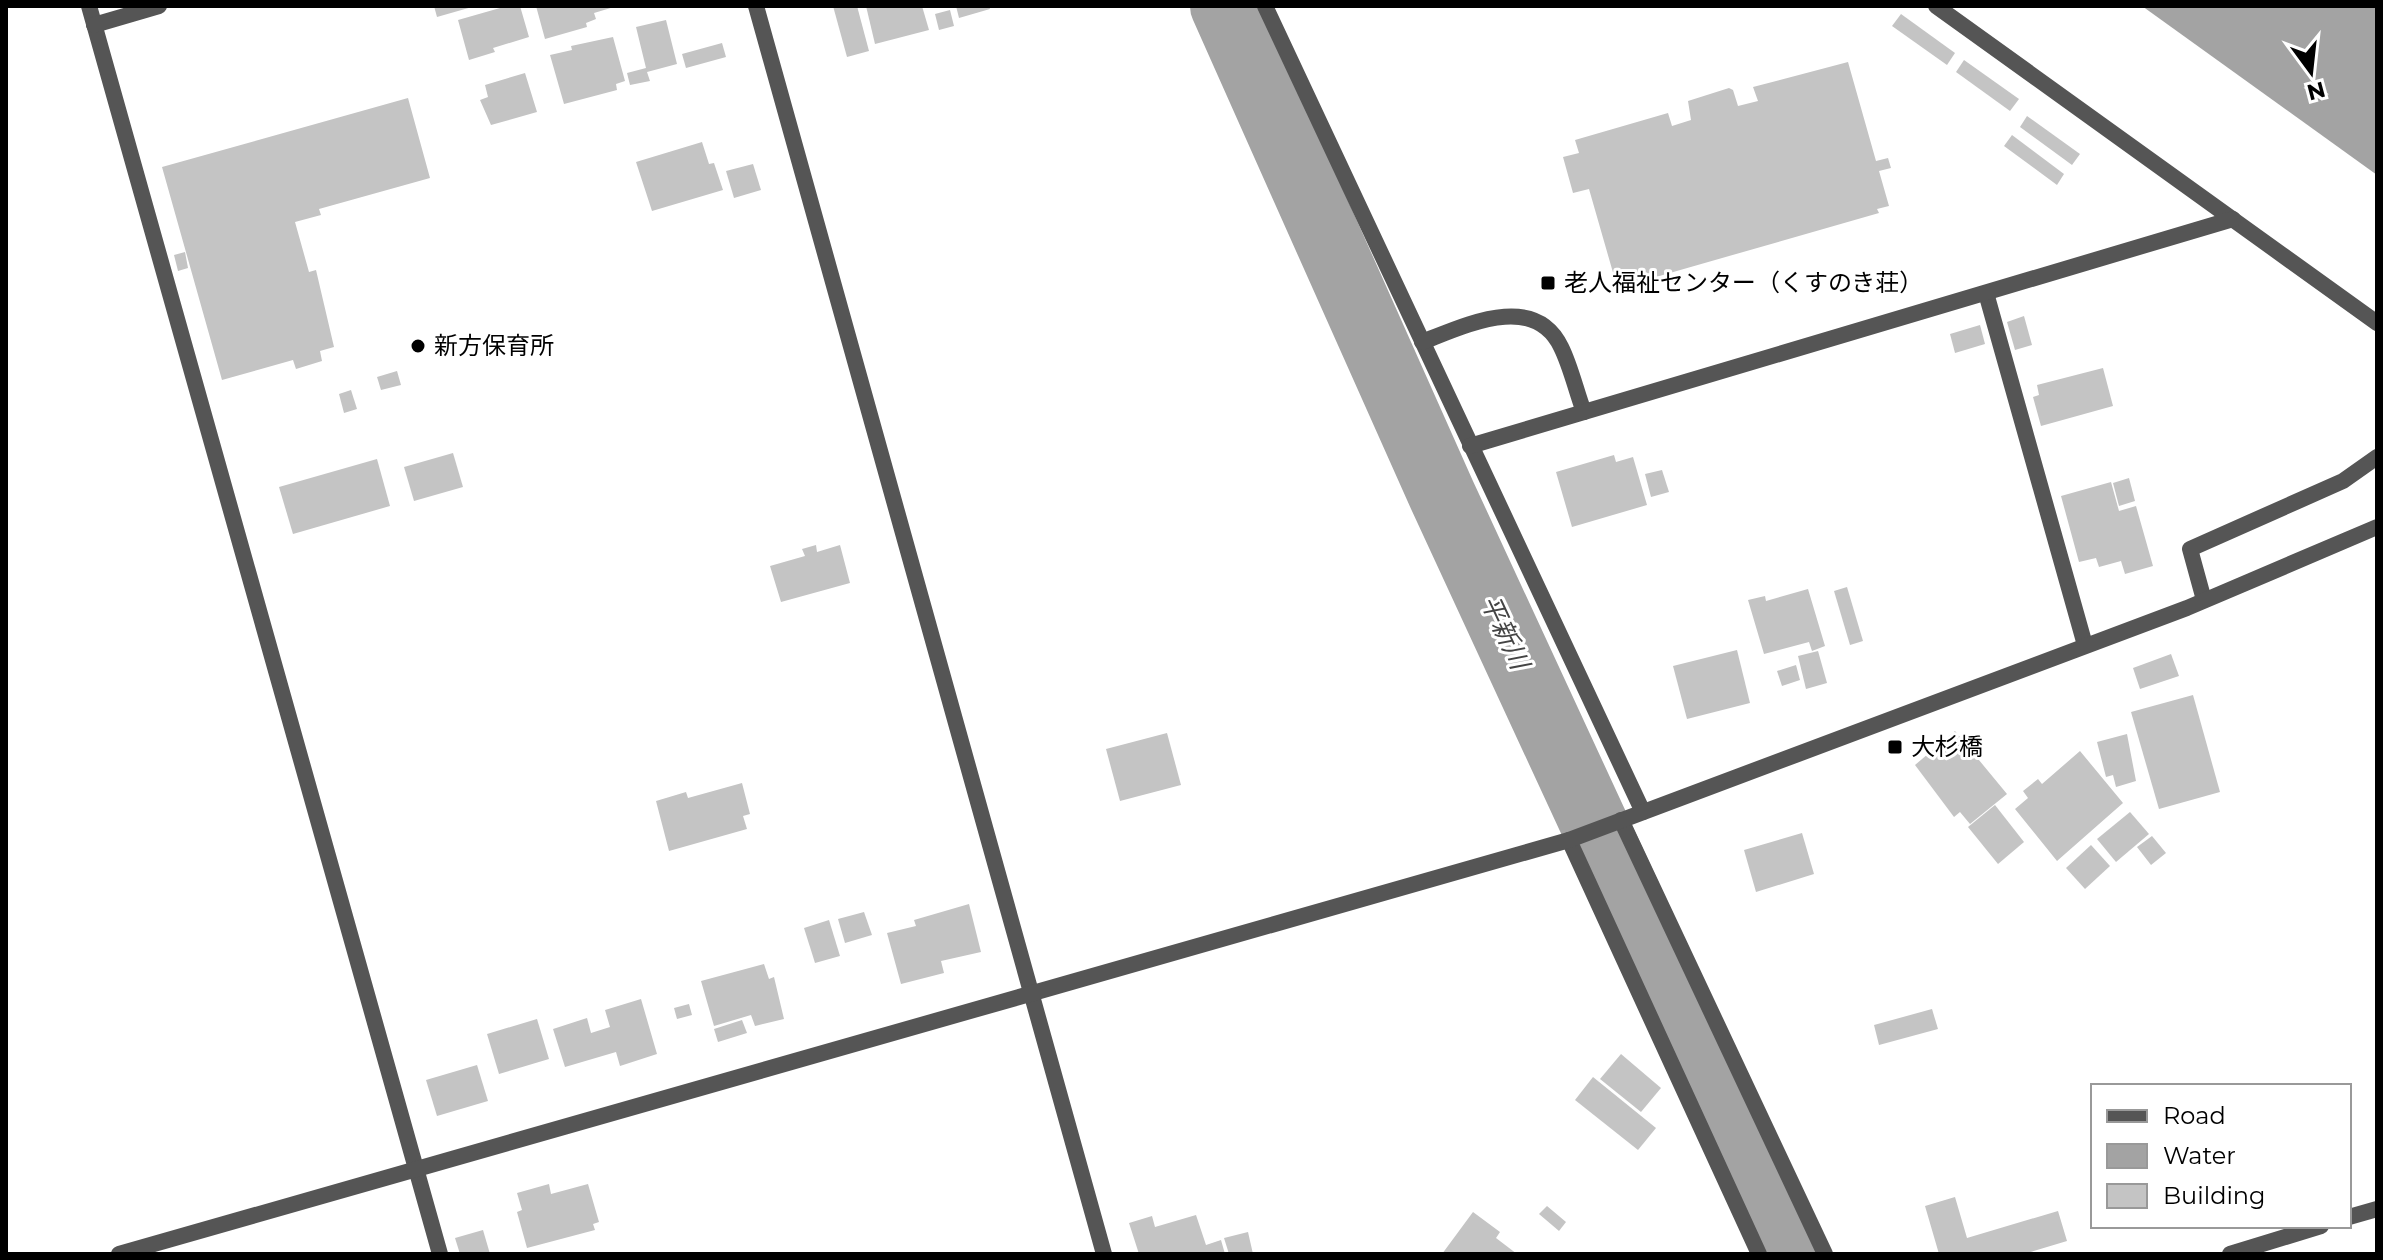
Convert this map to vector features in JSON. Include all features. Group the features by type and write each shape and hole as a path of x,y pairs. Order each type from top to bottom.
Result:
{"street":[{"path":"89,6 440,1254"},
{"path":"94,25 159,6"},
{"path":"756,6 1104,1254"},
{"path":"1265,6 1643,812"},
{"path":"1936,6 2377,323"},
{"path":"1470,446 2233,219"},
{"path":"1986,293 2085,645"},
{"path":"1422,342 1492,318 1533,319 1561,345 1584,412"},
{"path":"2204,600 2190,549 2343,481 2377,457"},
{"path":"119,1254 1030,997 1569,840 2204,600 2377,527"},
{"path":"1621,820 1825,1254"},
{"path":"1569,840 1759,1254"},
{"path":"2351,1216 2377,1209"},
{"path":"2230,1254 2314,1228"}],"water":[{"path":"2142,6 2377,6 2377,175"}],"building":[{"path":"434,6 472,6 472,7 437,17"},
{"path":"507,6 520,6 529,37 493,48 495,52 469,60 458,20"},
{"path":"536,6 614,7 594,13 596,19 586,23 587,27 545,39"},
{"path":"833,6 857,6 869,51 847,57"},
{"path":"866,6 922,6 929,30 875,44"},
{"path":"956,6 989,6 990,9 959,18"},
{"path":"950,10 954,26 939,30 935,14"},
{"path":"1901,14 1955,53 1947,65 1892,26"},
{"path":"666,20 677,64 647,72 650,81 630,85 627,73 646,68 636,27"},
{"path":"613,37 625,81 616,84 617,90 564,104 550,55 572,50 571,46"},
{"path":"722,43 726,57 686,68 682,54"},
{"path":"1964,60 2019,99 2010,111 1956,72"},
{"path":"1848,62 1876,161 1888,158 1891,168 1879,171 1889,206 1877,209 1879,213 1628,285 1627,280 1616,283 1589,189 1573,193 1563,157 1579,153 1575,140 1668,113 1672,126 1691,120 1688,101 1729,88 1733,90 1738,106 1758,101 1753,87"},
{"path":"525,73 537,112 491,125 480,100 488,97 485,85"},
{"path":"408,98 430,178 319,209 321,215 295,222 309,272 316,270 334,347 320,351 322,361 296,369 293,360 222,380 162,167"},
{"path":"2027,116 2080,154 2072,165 2020,127"},
{"path":"2012,135 2064,174 2057,185 2004,146"},
{"path":"702,142 709,164 714,163 723,190 652,211 636,162"},
{"path":"753,164 761,190 734,198 726,171"},
{"path":"185,252 188,268 178,271 174,255"},
{"path":"2024,316 2032,345 2015,350 2007,322"},
{"path":"1980,325 1985,344 1955,353 1950,334"},
{"path":"2103,368 2113,406 2041,426 2033,397 2039,395 2037,385"},
{"path":"397,371 401,385 381,390 377,377"},
{"path":"351,390 357,409 344,413 339,394"},
{"path":"453,453 463,487 414,501 404,467"},
{"path":"1614,455 1616,462 1633,457 1647,505 1572,527 1556,472"},
{"path":"377,459 390,506 293,534 279,487"},
{"path":"1662,470 1669,492 1651,497 1645,474"},
{"path":"2129,478 2135,501 2119,506 2113,483"},
{"path":"2111,482 2119,511 2136,506 2153,566 2125,574 2121,561 2099,567 2096,558 2079,562 2061,496"},
{"path":"816,545 817,552 840,545 850,583 781,602 770,566 805,556 802,549"},
{"path":"1847,587 1863,641 1850,645 1834,591"},
{"path":"1808,589 1825,646 1812,651 1809,642 1764,654 1748,600 1765,596 1766,601"},
{"path":"1737,650 1750,703 1687,719 1673,666"},
{"path":"1818,651 1827,683 1806,689 1798,656"},
{"path":"2171,654 2179,676 2140,689 2133,668"},
{"path":"1796,665 1800,680 1782,686 1777,671"},
{"path":"2193,695 2220,792 2159,809 2131,712"},
{"path":"1955,731 2007,794 1970,824 1960,812 1954,817 1915,765"},
{"path":"1167,733 1181,785 1120,801 1106,749"},
{"path":"2127,734 2136,781 2116,787 2113,775 2106,777 2097,742"},
{"path":"2080,751 2123,803 2057,861 2015,809 2028,798 2023,791 2038,779 2042,784"},
{"path":"742,783 750,814 743,816 747,829 669,851 656,801 686,792 688,798"},
{"path":"1995,805 2024,842 1998,864 1968,827"},
{"path":"2130,812 2149,834 2116,862 2097,839"},
{"path":"1802,833 1814,874 1756,892 1744,850"},
{"path":"2152,836 2166,853 2151,865 2137,847"},
{"path":"2091,845 2110,866 2085,889 2066,868"},
{"path":"969,904 981,952 941,961 944,973 901,984 887,933 916,926 914,920"},
{"path":"864,912 872,935 845,943 838,919"},
{"path":"829,920 840,956 815,963 804,928"},
{"path":"764,964 769,979 774,977 784,1019 755,1026 751,1015 714,1026 701,981"},
{"path":"641,999 657,1054 620,1066 616,1052 565,1067 553,1029 587,1018 591,1033 610,1027 605,1010"},
{"path":"689,1004 692,1015 677,1019 674,1008"},
{"path":"1932,1009 1938,1029 1879,1045 1874,1025"},
{"path":"537,1019 549,1059 499,1074 487,1034"},
{"path":"742,1020 747,1033 718,1042 714,1029"},
{"path":"1621,1054 1661,1088 1641,1112 1600,1079"},
{"path":"477,1065 488,1101 437,1116 426,1080"},
{"path":"1593,1077 1656,1128 1638,1150 1575,1100"},
{"path":"549,1184 551,1194 588,1184 599,1222 593,1224 595,1230 527,1248 517,1212 522,1210 517,1193"},
{"path":"1955,1197 1967,1238 2058,1211 2067,1241 2024,1254 1939,1254 1925,1206"},
{"path":"1547,1206 1566,1222 1559,1231 1539,1214"},
{"path":"1473,1212 1500,1232 1496,1238 1517,1254 1442,1254"},
{"path":"1196,1215 1206,1245 1221,1240 1225,1254 1139,1254 1129,1223 1152,1216 1155,1227"},
{"path":"483,1230 490,1254 460,1254 455,1238"},
{"path":"1248,1232 1253,1254 1229,1254 1224,1238"}],"waterway":[{"name":"平新川","path":"1224,6 1442,495 1793,1254"}],"place":[{"name":"老人福祉センター（くすのき荘）","path":"1548,283"},
{"name":"新方保育所","path":"418,346"},
{"name":"大杉橋","path":"1895,747"}]}
